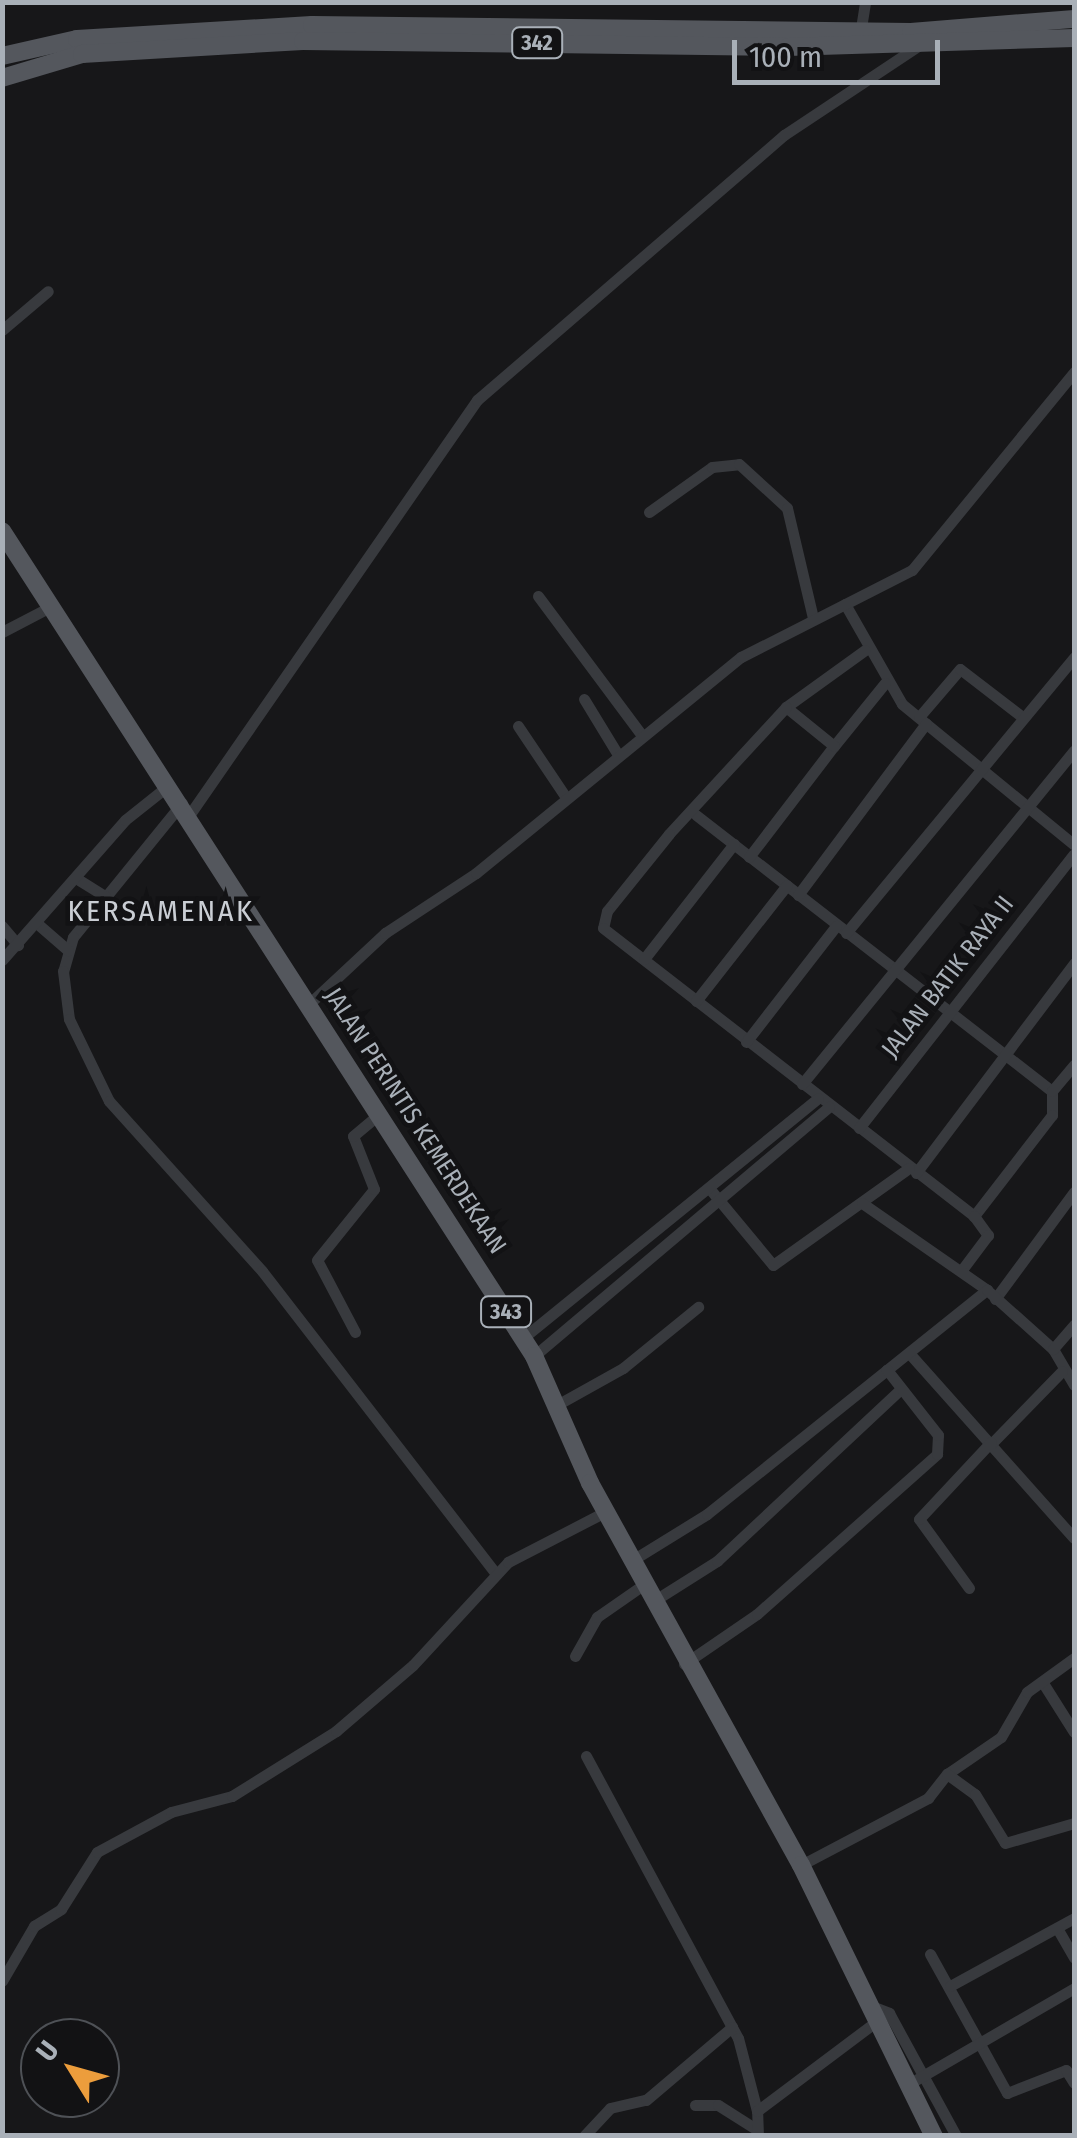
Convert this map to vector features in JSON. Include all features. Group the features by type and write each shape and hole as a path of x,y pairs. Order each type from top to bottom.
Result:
{"main road":[{"name":"342","path":"2,56 112,35 452,35 862,28 1074,19"},
{"name":"342","path":"2,78 133,49 452,35 921,44 1074,38"},
{"name":"JALAN PERINTIS KEMERDEKAAN","path":"2,532 186,808 534,1356 605,1512 684,1664 800,1865 874,2023 915,2081 934,2136"}],"street":[{"path":"862,28 864,3"},
{"path":"496,1574 262,1271 109,1101 69,1020 68,950 105,896 186,808 477,400 784,135 921,44"},
{"path":"2,330 48,290"},
{"path":"310,1004 385,933 476,872 617,753 778,630 846,604 912,570 946,536 1074,372"},
{"path":"649,512 712,466 739,464 787,508 813,618"},
{"path":"538,596 641,734"},
{"path":"846,604 865,650 886,683 922,720 1074,846"},
{"path":"2,632 52,606"},
{"path":"865,650 786,707 696,815 603,916 604,928 974,1216 988,1234 961,1271"},
{"path":"746,1042 977,766 1074,657"},
{"path":"798,895 960,669 1021,716"},
{"path":"749,856 886,683"},
{"path":"584,699 617,753"},
{"path":"786,707 834,746"},
{"path":"518,726 564,796"},
{"path":"802,1084 1074,751"},
{"path":"2,960 40,926 125,820 169,785"},
{"path":"696,815 1052,1091"},
{"path":"644,959 734,844"},
{"name":"JALAN BATIK RAYA II","path":"860,1128 1074,854"},
{"path":"78,880 105,896"},
{"path":"696,1001 786,885"},
{"path":"2,926 18,946"},
{"path":"40,926 68,950"},
{"path":"709,1188 773,1265 912,1170 1074,963"},
{"path":"974,1216 1052,1116 1052,1091 1074,1065"},
{"path":"523,1338 818,1098"},
{"path":"534,1356 775,1158 829,1106"},
{"path":"356,1332 317,1260 374,1189 353,1136 380,1113"},
{"path":"763,1143 775,1158"},
{"path":"631,1561 707,1514 908,1353 991,1294 1074,1192"},
{"path":"862,1203 991,1294 1052,1350 1074,1385"},
{"path":"638,1245 650,1262"},
{"path":"555,1406 624,1368 698,1307"},
{"path":"1052,1350 1074,1325"},
{"path":"908,1353 992,1442 1074,1538"},
{"path":"684,1664 757,1614 937,1454 938,1436 888,1370"},
{"path":"970,1588 919,1519 1062,1371"},
{"path":"575,1656 596,1616 708,1568 902,1389"},
{"path":"2,1981 34,1926 62,1909 96,1852 171,1812 232,1796 367,1710 496,1574 552,1532 605,1512"},
{"path":"800,1865 928,1798 947,1774 1001,1737 1043,1683 1074,1658"},
{"path":"1043,1683 1074,1732"},
{"path":"586,1756 732,2027 757,2111 757,2132"},
{"path":"947,1774 977,1796 1005,1844 1074,1823"},
{"path":"950,1986 1074,1918"},
{"path":"1057,1928 1074,1958"},
{"path":"930,1954 1012,2096 1070,2068 1074,2084"},
{"path":"915,2081 1074,1988"},
{"path":"865,2004 884,2008 915,2081 956,2136"},
{"path":"757,2111 874,2023"},
{"path":"584,2136 610,2108 646,2100 732,2027"},
{"path":"696,2104 718,2106 757,2132"}],"district":[{"name":"KERSAMENAK","path":"161,911"}]}
